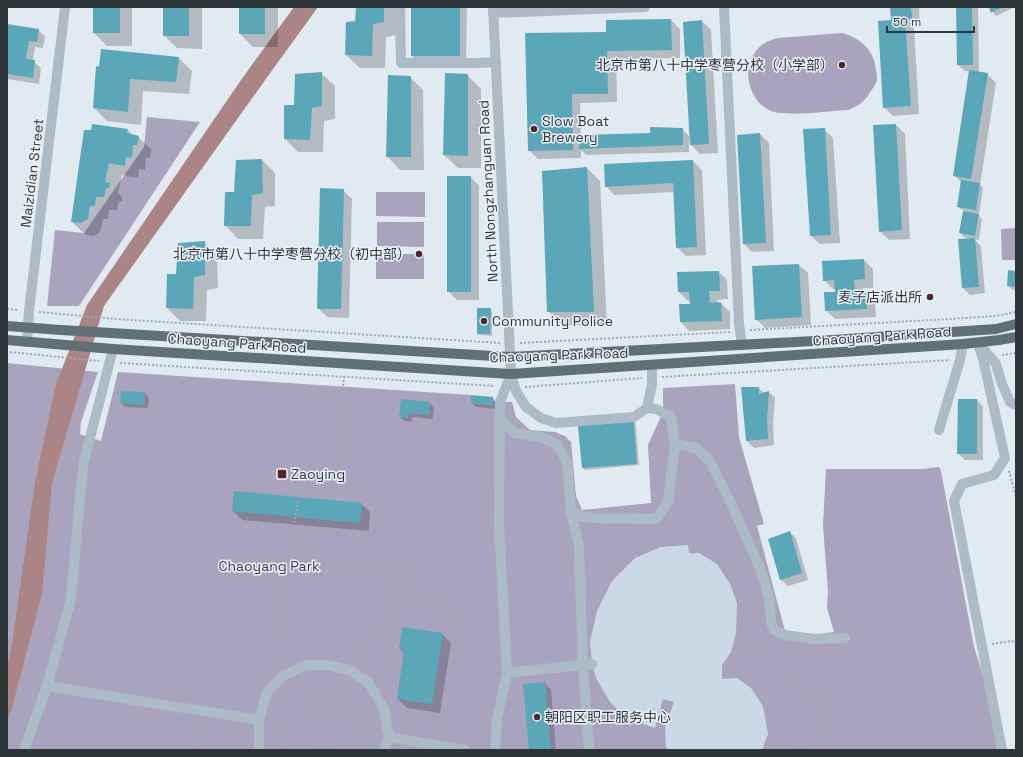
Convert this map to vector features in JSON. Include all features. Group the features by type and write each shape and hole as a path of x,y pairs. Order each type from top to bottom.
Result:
{"main road":[{"name":"Chaoyang Park Road","path":"7,326 510,357 742,345 996,329 1016,324"},
{"name":"Chaoyang Park Road","path":"7,340 111,349 511,374 978,343 1016,337"}],"street":[{"name":"Maizidian Street","path":"27,342 65,7"},
{"path":"400,7 400,63 496,62"},
{"path":"493,10 645,7"},
{"path":"724,7 740,331 742,345"},
{"name":"North Nongzhanguan Road","path":"493,10 511,374"},
{"path":"978,343 996,364 1002,384 1010,402 1016,405"},
{"path":"978,343 983,359 1005,458 994,475 962,484 954,500 1002,750"},
{"path":"939,430 960,360 963,344"},
{"path":"24,750 47,686 70,599 84,461 111,349"},
{"path":"647,408 652,384 652,365"},
{"path":"511,374 516,391 526,407 541,418 556,423 634,417 647,408 656,409 671,417 675,444 668,502 656,519 591,518 581,516 571,511"},
{"path":"495,750 497,719 508,673 499,523 500,402 511,374"},
{"path":"501,421 515,433 542,437 557,445 567,462 571,511 579,547 587,664 589,750"},
{"path":"675,444 696,448 710,461 732,505 762,573 769,598 771,622 774,630 784,635 815,639 845,638"},
{"path":"508,673 587,664"},
{"path":"259,750 259,720 267,692 283,676 306,665 327,665 350,670 368,682 384,709 390,737 384,750"},
{"path":"47,686 259,720"},
{"path":"390,737 465,750"}],"path":[{"name":"Chaoyang Park Road","path":"68,315 510,344 957,319 995,316 1016,312"},
{"path":"7,352 95,360"},
{"path":"267,692 299,494 333,498 346,364"},
{"path":"1005,458 1016,497"},
{"path":"289,556 332,561 364,568 398,582 432,599 479,633 506,645"},
{"path":"380,702 382,679 398,582"},
{"path":"770,639 765,652 768,664 778,676 792,685 810,691 820,699 824,712 823,727 817,738 797,750"},
{"path":"1012,641 1016,642"},
{"path":"730,654 765,652"},
{"path":"288,750 284,744 282,724 289,707 318,691 334,694 350,706 358,716 358,736 352,750"},
{"path":"820,699 839,699"},
{"path":"194,710 193,741 195,750"},
{"path":"645,750 652,727"},
{"path":"358,736 366,743 384,737 390,737"}],"green space":[{"path":"842,33 855,38 866,46 873,57 875,64 877,80 875,86 865,100 860,104 848,110 787,114 771,111 757,100 752,91 748,72 754,54 760,47 768,41 778,38"},
{"path":"147,117 200,122 79,306 47,306 55,230 84,233 144,147"},
{"path":"376,192 425,192 425,217 376,216"},
{"path":"377,222 424,222 424,247 377,246"},
{"path":"1016,228 1016,260 1002,260 1001,229"},
{"path":"376,254 424,254 424,279 376,279"},
{"name":"Chaoyang Park","path":"7,363 98,372 81,422 80,434 101,441 118,372 471,395 471,403 493,405 493,401 512,402 516,417 530,430 555,432 565,436 571,442 576,496 582,510 651,503 648,445 663,412 663,388 735,384 739,437 764,524 757,526 785,631 812,635 834,632 827,608 828,591 823,526 826,469 923,469 939,467 974,647 1007,750 7,750"}],"shaded area":[{"path":"294,7 318,7 104,306 52,483 42,594 11,711 7,719 7,668 12,644 35,482 56,384 87,305 241,80"},
{"path":"688,545 689,553 699,553 717,564 730,584 737,603 736,633 731,652 722,665 722,679 737,678 751,688 763,706 768,734 762,750 668,750 666,747 665,727 674,702 663,699 655,728 626,718 610,702 596,678 592,664 590,642 597,611 612,581 635,558 661,547"}],"building":[{"path":"93,7 120,7 120,33 93,33"},
{"path":"163,7 189,7 189,36 163,36"},
{"path":"239,7 265,7 265,34 239,34"},
{"path":"356,7 384,7 384,22 373,24 372,56 345,55 346,22 355,21"},
{"path":"411,7 460,7 460,56 411,56"},
{"path":"890,7 911,7 912,19 905,20 911,106 883,108 878,21 891,20"},
{"path":"956,7 972,7 973,65 957,65"},
{"path":"989,7 1003,7 991,13"},
{"path":"671,19 672,50 607,51 608,94 572,94 573,150 528,151 525,33 606,32 606,20"},
{"path":"702,20 709,144 690,145 683,22"},
{"path":"7,24 39,29 37,42 29,41 26,59 35,60 33,78 7,74"},
{"path":"101,49 179,57 176,82 130,79 128,112 93,108 96,66 99,67"},
{"path":"969,70 988,73 971,179 953,176"},
{"path":"322,72 322,106 312,108 310,140 284,139 284,105 294,105 295,74"},
{"path":"445,73 468,74 468,156 443,155"},
{"path":"388,75 411,76 411,157 386,157"},
{"path":"92,124 128,129 127,133 139,136 137,145 133,145 132,158 126,157 125,166 109,163 105,182 110,183 109,188 106,188 104,197 96,197 95,206 90,206 88,219 81,223 71,222 84,130 91,130"},
{"path":"896,124 902,230 879,232 873,125"},
{"path":"650,127 683,128 683,145 579,149 581,135 650,133"},
{"path":"825,128 831,235 810,236 803,129"},
{"path":"760,133 766,243 743,244 737,135"},
{"path":"262,159 263,193 252,195 251,226 224,226 225,192 234,192 236,160"},
{"path":"693,160 697,247 676,248 673,183 605,187 604,164"},
{"path":"587,167 594,312 547,312 542,171"},
{"path":"447,176 471,176 471,292 447,292"},
{"path":"961,180 980,183 976,210 957,207"},
{"path":"320,188 344,189 341,309 317,309"},
{"path":"963,211 979,214 975,236 959,233"},
{"path":"975,238 979,287 962,288 958,239"},
{"path":"205,241 205,275 194,277 193,309 166,308 167,274 176,274 178,243"},
{"path":"864,259 865,279 854,280 855,291 866,291 867,309 825,311 824,292 835,292 834,280 823,281 822,261"},
{"path":"799,264 802,317 755,320 752,266"},
{"path":"1008,270 1016,271 1016,287 1007,286"},
{"path":"719,271 720,291 709,291 710,303 721,302 722,321 680,322 679,304 690,304 689,292 678,292 677,272"},
{"name":"Community Police","path":"477,308 491,308 490,334 477,334"},
{"path":"741,387 759,387 759,394 769,391 767,417 768,439 746,441"},
{"path":"121,391 145,392 144,405 120,403"},
{"path":"471,395 493,397 493,405 471,403"},
{"path":"401,399 430,402 429,415 408,413 408,418 399,417"},
{"path":"958,399 977,399 977,454 957,454"},
{"path":"633,413 637,464 582,468 577,417"},
{"path":"234,491 362,503 360,523 232,511"},
{"path":"790,531 802,573 780,580 768,539"},
{"path":"402,627 443,633 432,704 397,699 404,650 399,649"},
{"name":"朝阳区职工服务中心","path":"545,682 551,750 529,750 523,684"}],"place":[{"name":"北京市第八十中学枣营分校（小学部）","path":"842,65"},
{"name":"Slow Boat Brewery","path":"534,129"},
{"name":"北京市第八十中学枣营分校（初中部）","path":"419,254"},
{"name":"麦子店派出所","path":"930,297"},
{"name":"Community Police","path":"484,321"},
{"name":"Zaoying","path":"282,474"},
{"name":"朝阳区职工服务中心","path":"537,717"}]}
